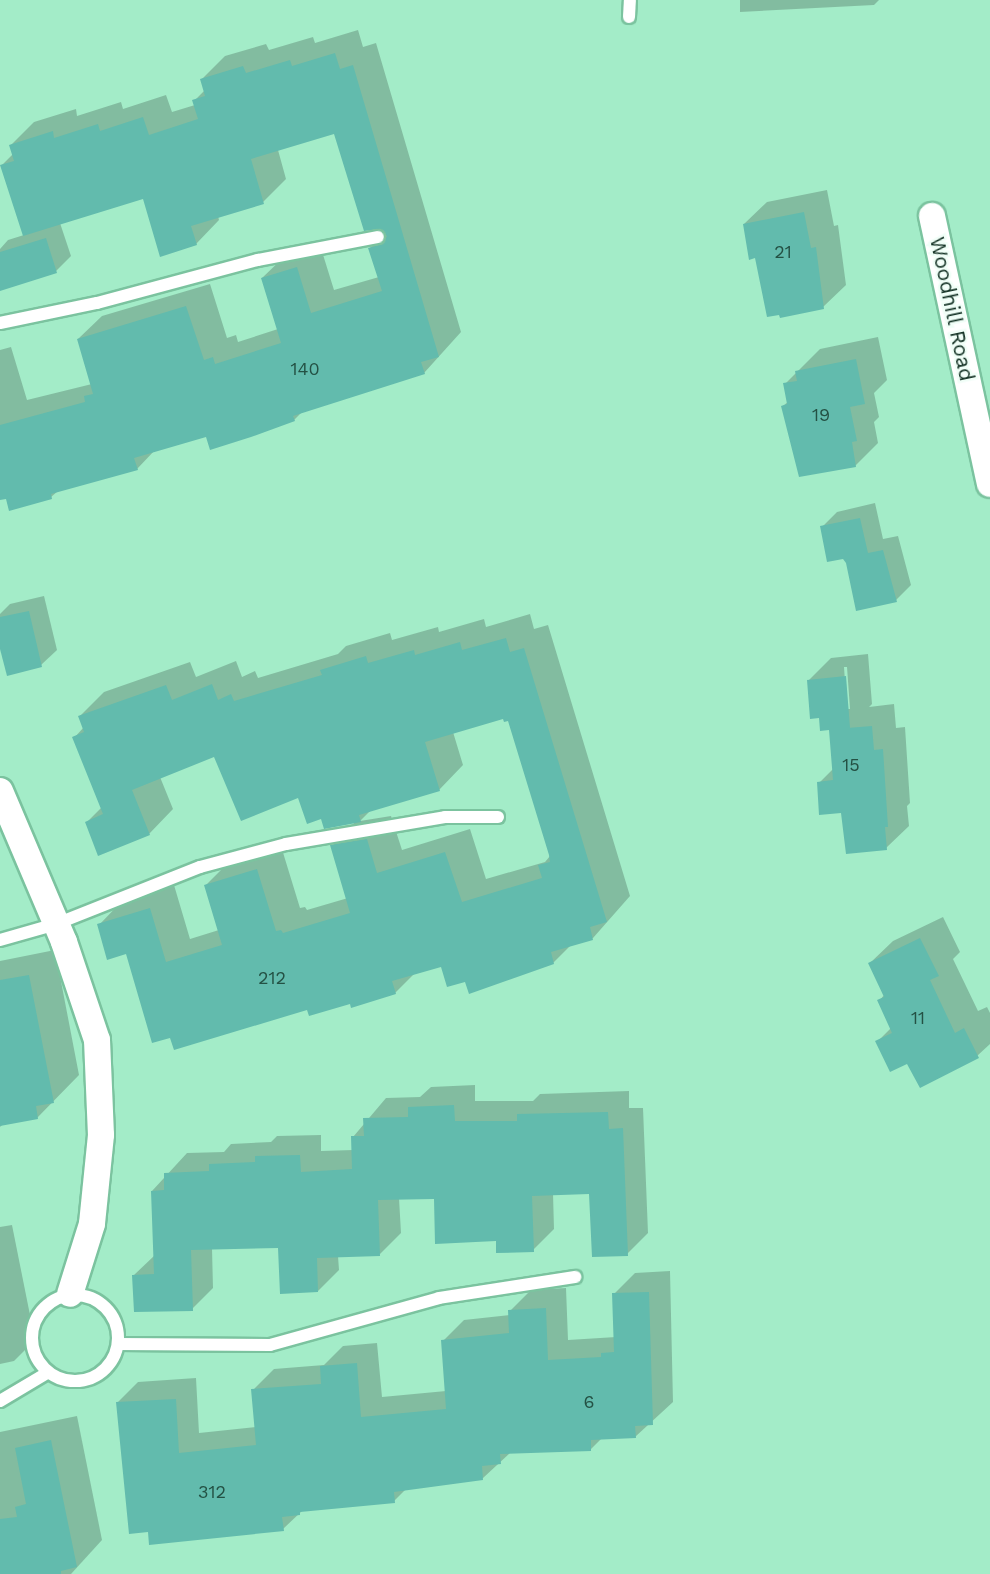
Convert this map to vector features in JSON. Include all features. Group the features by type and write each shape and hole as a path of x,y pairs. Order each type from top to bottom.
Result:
{"street":[{"name":"Woodhill Road","path":"932,216 990,484"},
{"path":"0,791 56,924 97,1040 101,1135 92,1224 70,1294"}],"lane":[{"path":"629,17 630,0"},
{"path":"0,323 97,303 258,260 378,237"},
{"path":"0,940 56,924 200,867 286,844 445,817 498,817"},
{"path":"118,1344 270,1345 439,1298 575,1277"},
{"path":"70,1294 90,1296 107,1307 117,1325 118,1344 112,1362 99,1375 82,1381 64,1380 47,1373 34,1356 30,1335 36,1316 50,1301 70,1294"},
{"path":"0,1401 47,1373"}],"building":[{"path":"335,53 340,69 353,65 439,357 421,362 425,374 293,416 295,421 251,437 210,450 206,437 134,458 138,470 51,494 52,499 9,511 6,499 0,500 0,425 85,402 84,396 93,394 77,339 186,306 204,360 213,357 215,364 281,343 261,278 297,267 311,313 382,291 368,248 383,244 387,236 380,229 364,231 334,134 251,159 264,204 191,226 197,245 160,257 143,199 23,236 0,165 14,161 9,145 53,131 54,138 98,124 100,131 143,117 149,135 198,119 192,100 205,96 200,79 243,66 246,73 290,60 292,66"},
{"path":"804,212 811,248 816,247 824,309 780,318 779,315 767,317 755,258 749,260 743,224"},
{"path":"46,238 57,273 0,291 0,252"},
{"path":"856,359 865,404 850,407 857,441 852,442 856,467 799,477 781,406 787,404 783,383 797,381 795,371"},
{"path":"860,518 868,553 883,550 897,602 856,611 846,563 843,559 827,562 820,526"},
{"path":"29,611 42,667 7,676 0,649 0,617"},
{"path":"506,638 510,652 524,648 607,922 590,927 593,940 551,952 554,964 469,994 465,982 447,987 441,967 392,981 396,994 351,1008 350,1004 309,1016 307,1010 174,1050 170,1038 152,1043 126,954 107,960 97,924 150,908 166,962 222,945 204,885 257,869 276,931 281,930 283,933 350,913 330,845 367,839 377,873 445,852 462,902 542,878 538,865 550,862 549,855 508,721 504,722 503,719 425,742 440,791 359,815 361,822 324,829 321,819 307,824 298,798 241,821 214,757 132,790 150,835 98,856 85,822 103,814 72,737 84,732 78,716 166,685 172,700 212,684 218,700 231,694 234,701 322,675 320,670 366,656 368,663 414,650 415,655 460,642 462,650"},
{"path":"846,676 850,728 872,726 874,750 883,749 887,850 846,854 841,813 819,815 817,782 833,780 829,730 820,731 819,718 810,719 807,680"},
{"path":"920,938 939,976 930,980 955,1033 964,1028 979,1058 920,1088 907,1064 890,1072 875,1041 892,1033 877,1000 884,997 868,963"},
{"path":"29,975 54,1103 36,1106 38,1119 0,1126 0,980"},
{"path":"454,1105 455,1121 517,1121 517,1114 608,1112 609,1129 623,1128 628,1256 592,1257 589,1194 532,1196 534,1252 496,1253 496,1241 435,1244 434,1199 378,1200 380,1256 317,1258 318,1292 280,1294 278,1248 191,1250 193,1311 134,1312 132,1275 154,1274 151,1191 164,1190 164,1173 209,1171 209,1164 255,1162 255,1156 300,1155 301,1172 352,1169 351,1136 364,1136 363,1118 408,1117 408,1107"},
{"path":"649,1292 653,1425 635,1426 636,1438 591,1440 591,1451 500,1454 501,1464 482,1466 483,1480 394,1492 395,1503 300,1512 300,1515 282,1517 284,1531 149,1545 148,1532 129,1534 116,1402 176,1399 179,1453 256,1445 251,1389 321,1384 320,1366 357,1363 361,1417 446,1409 441,1340 509,1333 508,1310 546,1308 548,1360 601,1357 601,1353 614,1352 612,1293"},
{"path":"51,1440 77,1567 61,1571 61,1574 0,1574 0,1519 17,1517 15,1507 26,1504 15,1448"}]}
